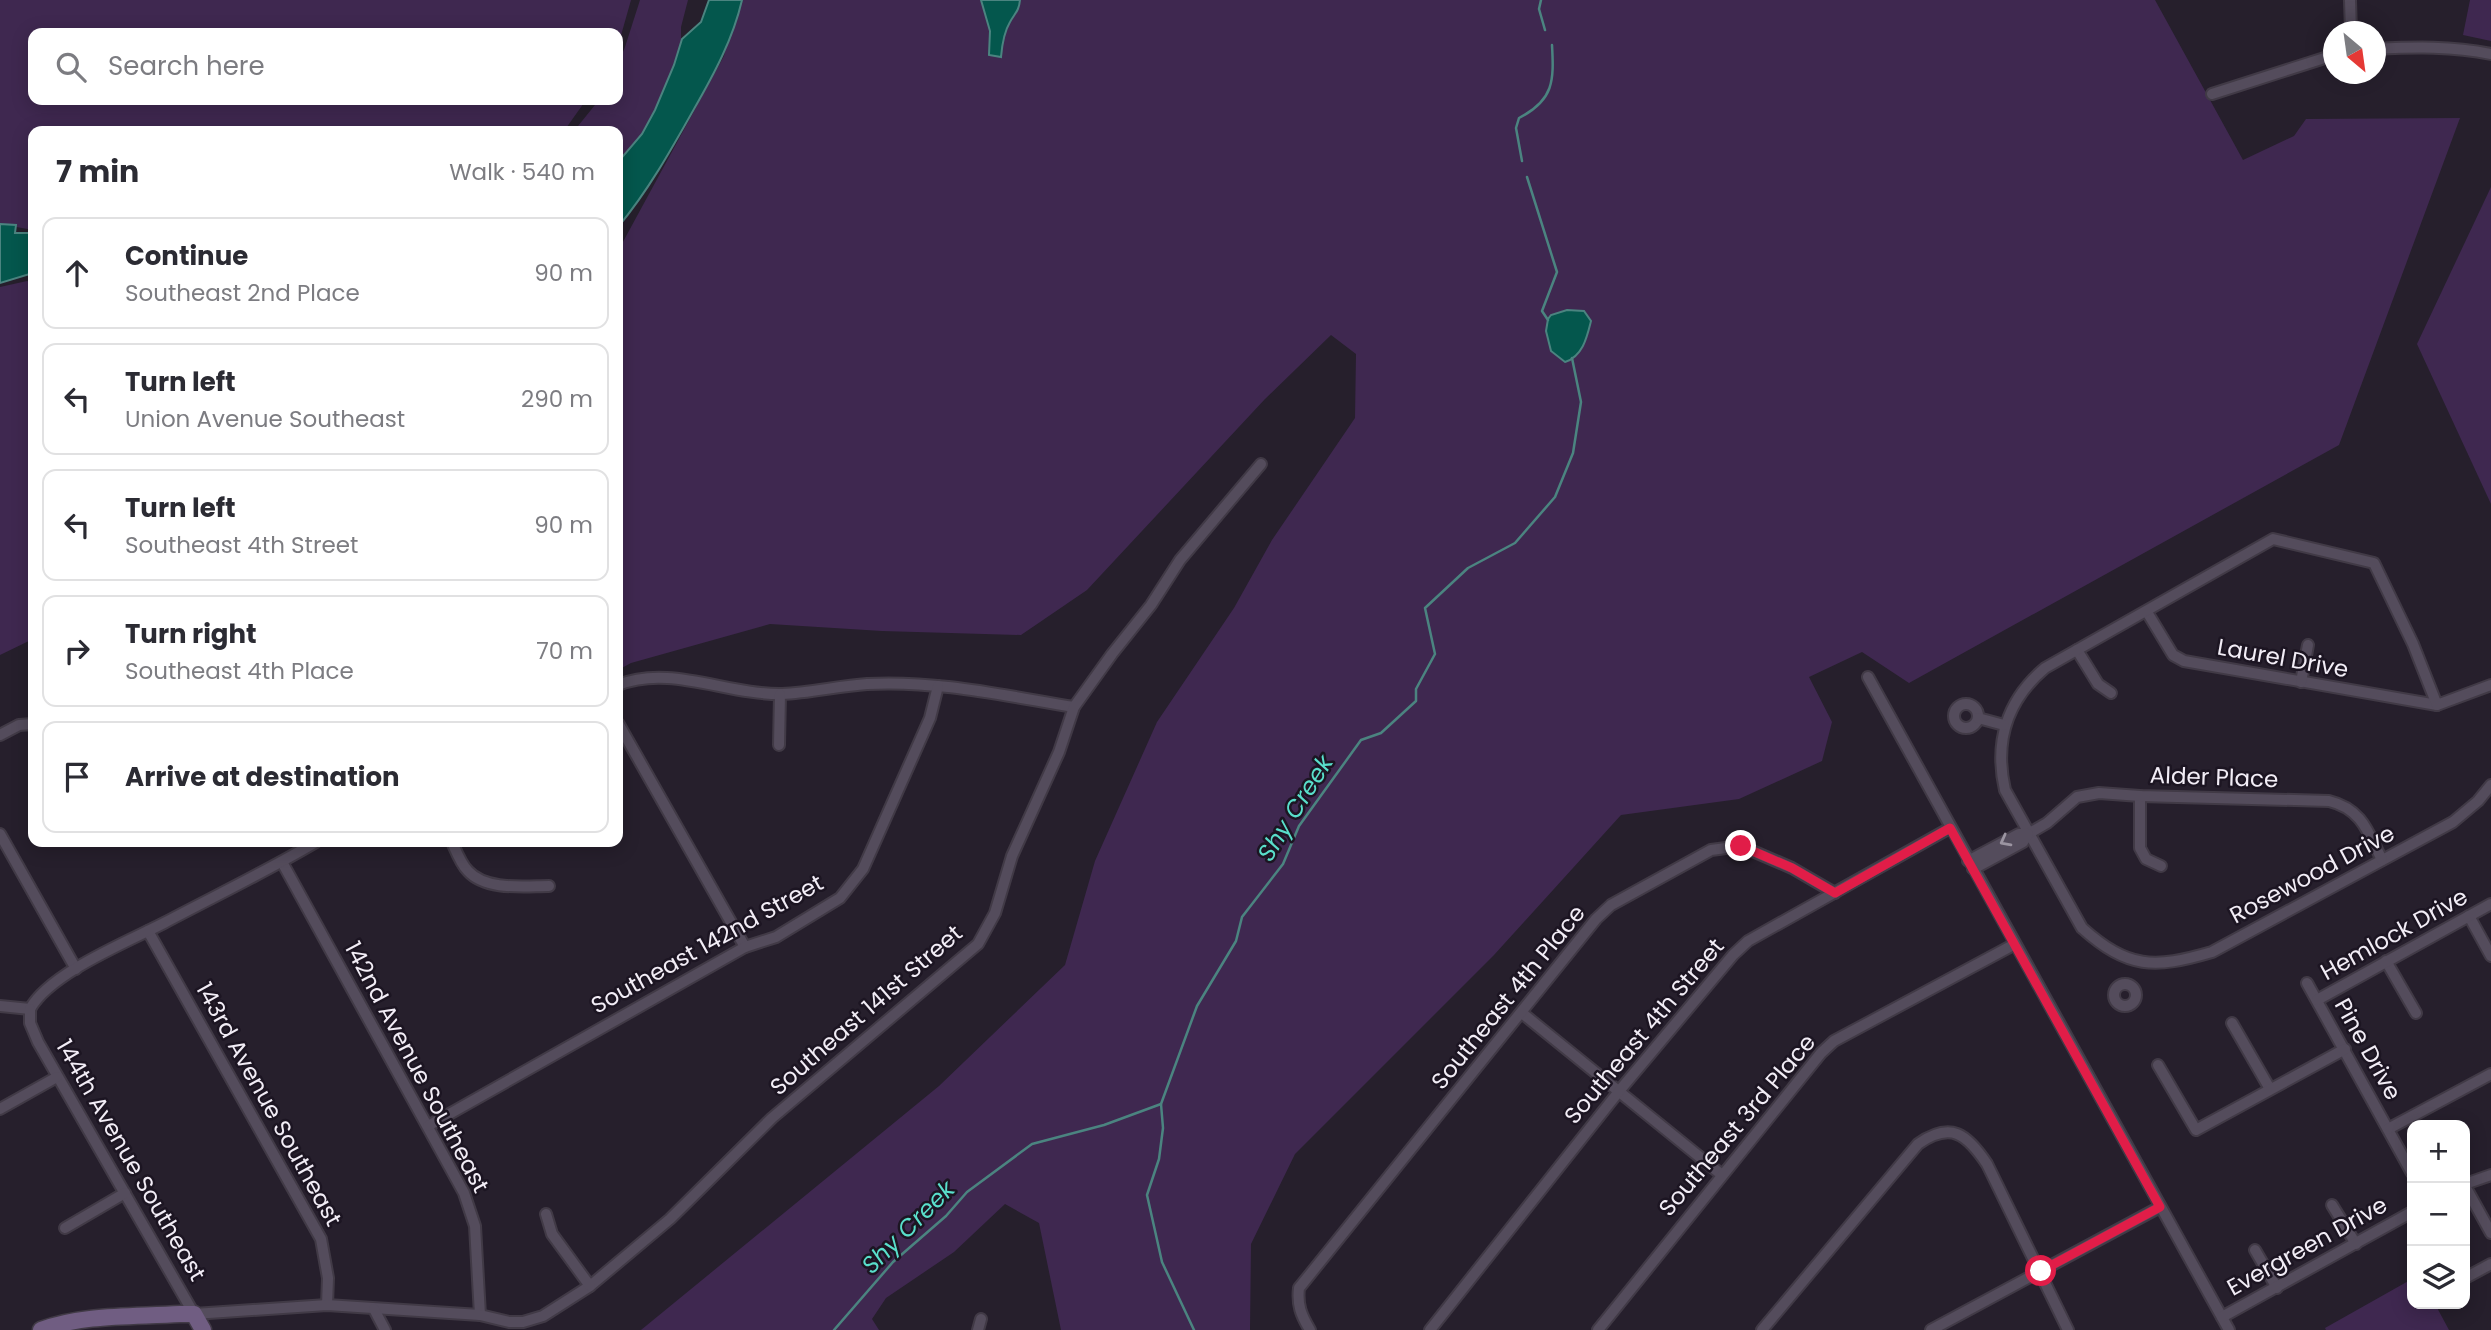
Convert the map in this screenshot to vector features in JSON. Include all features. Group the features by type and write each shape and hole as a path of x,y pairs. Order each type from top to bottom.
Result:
{"street":[{"path":"2350,0 2351,21"},
{"path":"2386,48 2425,46 2491,54"},
{"path":"2213,94 2323,58"},
{"name":"Southeast 141st Street","path":"480,1315 509,1322 523,1322 543,1316 590,1286 670,1219 772,1118 978,944 995,913 1012,856 1059,752 1074,707 1151,605 1180,560 1261,464"},
{"path":"2127,984 2136,962 2098,943 2082,928 2005,790 2000,769 2004,725 2018,698 2031,680 2045,668 2273,539 2374,563 2413,645 2437,705 2491,685"},
{"name":"Laurel Drive","path":"2147,612 2173,655 2184,661 2437,705"},
{"path":"2301,682 2308,645"},
{"path":"2077,650 2098,684 2111,693"},
{"path":"623,683 654,677 780,694 868,684 938,686 1074,707"},
{"path":"1868,677 2229,1330"},
{"name":"Southeast 142nd Street","path":"428,1126 745,947 776,937 840,898 863,869 930,718 938,686"},
{"path":"779,745 780,694"},
{"path":"1978,718 2004,725"},
{"path":"0,735 19,725 28,724"},
{"path":"623,732 745,947"},
{"name":"Rosewood Drive","path":"2136,962 2186,960 2212,952 2453,822 2479,801 2491,785"},
{"name":"Alder Place","path":"1971,865 2024,842 2028,834 2077,797 2099,793 2336,803 2355,812 2382,860"},
{"path":"2140,796 2140,848 2146,859 2161,866"},
{"name":"Southeast 4th Street","path":"1430,1330 1620,1090 1733,956 1748,942 1950,828"},
{"path":"0,834 76,969"},
{"name":"Southeast 4th Place","path":"1310,1330 1301,1316 1297,1301 1299,1288 1596,919 1611,905 1711,850 1741,846 1792,868 1835,893"},
{"path":"0,1006 30,1009 37,996 76,969 308,847"},
{"path":"455,847 468,871 483,880 502,885 549,887"},
{"name":"142nd Avenue Southeast","path":"282,862 464,1193 475,1226 480,1315"},
{"name":"Hemlock Drive","path":"2316,1000 2491,904"},
{"path":"2469,916 2491,956"},
{"name":"143rd Avenue Southeast","path":"148,931 321,1239 328,1278 327,1305"},
{"name":"Southeast 3rd Place","path":"1598,1330 1821,1053 1834,1041 2015,944"},
{"path":"2386,961 2416,1013"},
{"name":"Pine Drive","path":"2307,983 2407,1164"},
{"name":"144th Avenue Southeast","path":"30,1009 30,1023 57,1077 203,1330"},
{"path":"1522,1013 1722,1175"},
{"path":"2232,1023 2270,1089"},
{"path":"2158,1065 2196,1130 2345,1049"},
{"path":"2388,1129 2491,1074"},
{"path":"0,1109 57,1077"},
{"path":"1762,1330 1919,1144 1935,1133 1948,1131 1961,1135 1974,1145 1987,1164 2068,1330"},
{"path":"2470,1183 2491,1174"},
{"path":"65,1228 125,1193"},
{"path":"2470,1194 2491,1233"},
{"path":"2332,1205 2356,1244"},
{"path":"1931,1330 2160,1207"},
{"path":"546,1214 552,1234 590,1286"},
{"name":"Evergreen Drive","path":"2222,1317 2407,1215"},
{"path":"2255,1250 2277,1288"},
{"path":"2470,1275 2491,1264"},
{"path":"41,1330 54,1325 93,1319 327,1305 480,1315"},
{"path":"374,1309 385,1330"}],"shaded area":[{"path":"0,0 631,0 623,28 28,28 28,105 582,105 568,126 28,126 28,229 0,224"},
{"path":"640,0 688,0 681,27 681,64 623,178 623,126 578,126 595,105 623,105 625,47"},
{"path":"709,0 742,0 728,42 709,83 668,155 623,220 623,156 642,134 655,110 682,39 701,22"},
{"path":"735,0 2155,0 2243,160 2294,136 2306,119 2460,118 2339,445 1909,683 1862,652 1809,677 1832,722 1822,761 1739,799 1621,815 1494,955 1295,1154 1251,1244 1250,1330 1061,1330 1039,1223 1005,1204 954,1252 886,1298 872,1319 879,1330 641,1330 939,1086 1065,965 1095,861 1157,722 1234,608 1272,540 1355,418 1356,354 1331,335 1265,399 1087,590 1021,635 770,624 623,667 623,242 724,56"},
{"path":"981,0 1020,0 1006,30 1001,57 989,55 990,31"},
{"path":"2470,0 2491,0 2491,41 2463,35"},
{"path":"2491,187 2491,504 2417,344"},
{"path":"0,224 16,225 15,233 28,233 28,275 0,283"},
{"path":"28,281 28,641 0,655 0,287"},
{"path":"1567,310 1584,311 1591,321 1580,351 1565,362 1551,351 1546,331 1551,315"},
{"path":"2407,1282 2407,1309 2438,1309 2449,1330 2326,1330 2325,1328"}],"waterway":[{"name":"Shy Creek","path":"1541,0 1539,9 1545,30"},
{"name":"Shy Creek","path":"1522,161 1516,128 1519,118 1539,104 1549,88 1553,69 1552,45"},
{"name":"Shy Creek","path":"1527,177 1557,272 1542,311 1548,320"},
{"name":"Shy Creek","path":"834,1330 893,1262 946,1216 967,1192 1032,1144 1104,1125 1161,1104 1197,1006 1236,941 1242,917 1283,864 1299,826 1361,740 1381,733 1416,701 1416,689 1435,654 1425,608 1468,568 1515,543 1555,497 1573,453 1581,402 1572,358"},
{"path":"1161,1104 1163,1128 1159,1159 1147,1195 1162,1262 1194,1330"}],"route":[{"path":"1741,846 1792,868 1835,893 1950,828 2160,1207 2041,1271"}]}
